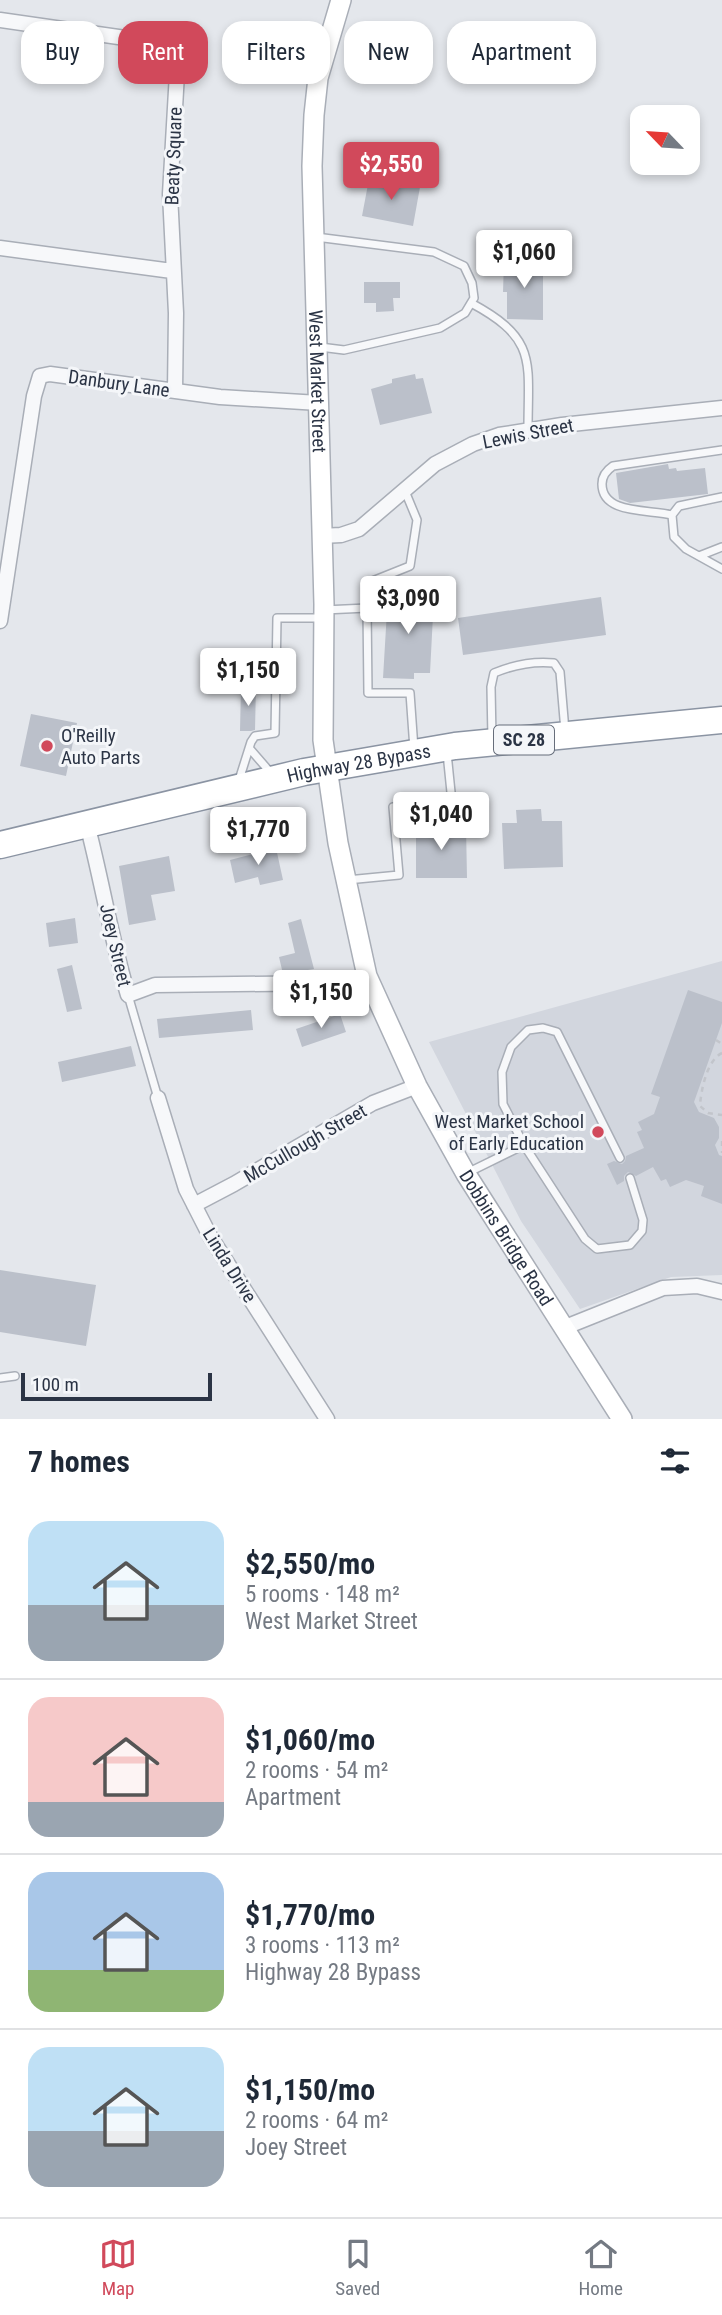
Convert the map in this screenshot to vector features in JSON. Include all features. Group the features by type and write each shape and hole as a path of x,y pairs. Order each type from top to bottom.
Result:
{"highway":[{"name":"Highway 28 Bypass","path":"0,845 326,768 446,748 722,720"}],"street":[{"name":"West Market Street","path":"326,768 323,740 324,614 312,166 318,78 341,0"},
{"name":"Beaty Square","path":"0,20 160,43 178,56 170,194 176,313 175,391"},
{"path":"0,248 172,271"},
{"name":"Danbury Lane","path":"0,621 34,396 40,376 50,374 220,397 319,403"},
{"name":"Lewis Street","path":"321,537 341,535 359,529 435,464 473,443 528,430 722,408"},
{"name":"Dobbins Bridge Road","path":"326,768 367,976 417,1086 466,1174 622,1419"},
{"name":"Joey Street","path":"87,824 128,995 155,985 333,983 367,976"},
{"name":"McCullough Street","path":"194,1205 373,1103 417,1086"},
{"name":"Linda Drive","path":"158,1098 186,1189 210,1236 327,1419"},
{"path":"563,1328 663,1288 697,1286 722,1292"}],"lane":[{"path":"314,237 434,252 464,266 472,283 474,298 466,313 440,328 344,349 315,347"},
{"path":"471,303 498,317 521,342 528,359 528,430"},
{"path":"672,514 612,504 604,496 601,482 607,470 613,466 722,450"},
{"path":"405,491 417,520 410,566 370,582 367,608 368,693 410,693 414,753"},
{"path":"722,497 680,506 672,514 674,537 686,549 722,569"},
{"path":"699,556 722,547"},
{"path":"237,788 255,736 275,733 277,618 367,608"},
{"path":"492,743 491,687 494,673 509,667 541,662 554,663 560,672 565,736"},
{"path":"346,880 399,874 393,807 452,802 446,748"},
{"path":"250,749 276,779"},
{"path":"128,995 158,1098"},
{"path":"620,1158 557,1032 543,1028 528,1030 511,1047 502,1072 503,1104 524,1144 585,1238 597,1249 630,1245 642,1231 643,1220 630,1178"},
{"path":"466,1174 524,1144"},
{"path":"0,1378 15,1376"}],"path":[{"path":"716,1040 722,1044"},
{"path":"722,1053 717,1055 708,1072 700,1096 700,1106 708,1113 722,1115"},
{"path":"722,1142 722,1153"}],"shaded area":[{"name":"West Market School of Early Education","path":"722,961 722,1275 671,1277 580,1309 521,1221 429,1042"}],"building":[{"path":"369,179 420,187 413,226 362,216"},
{"path":"504,261 543,262 543,320 507,319 507,292 503,292"},
{"path":"364,282 400,282 400,298 393,298 394,311 376,312 376,303 364,303"},
{"path":"415,374 416,379 423,378 432,413 380,425 371,389 392,383 392,379"},
{"path":"668,464 669,469 676,468 677,471 705,468 708,494 630,503 619,499 616,473"},
{"path":"388,594 434,596 430,673 414,673 414,679 383,678"},
{"path":"601,597 606,635 463,655 458,618"},
{"path":"241,686 256,686 255,730 240,731"},
{"path":"31,714 77,723 66,776 20,766"},
{"path":"541,809 542,821 562,821 563,867 504,869 502,823 517,823 516,810"},
{"path":"466,826 467,878 416,878 416,827"},
{"path":"276,848 283,880 260,885 258,877 235,883 230,860"},
{"path":"169,856 175,891 151,895 156,920 129,925 119,866"},
{"path":"75,918 78,943 49,947 46,923"},
{"path":"301,919 314,969 283,974 279,957 295,953 288,923"},
{"path":"72,965 82,1009 67,1012 57,969"},
{"path":"688,990 722,1002 722,1023 694,1102 699,1112 714,1118 719,1127 719,1138 715,1145 722,1156 722,1204 701,1196 704,1186 686,1180 670,1187 666,1179 661,1181 653,1167 636,1176 628,1172 624,1181 617,1185 607,1164 614,1161 622,1164 626,1156 644,1148 637,1132 642,1130 638,1122 654,1114 660,1097 651,1094"},
{"path":"251,1010 253,1030 159,1038 157,1019"},
{"path":"340,1014 346,1032 302,1047 296,1029"},
{"path":"131,1046 136,1066 62,1082 58,1062"},
{"path":"0,1270 96,1285 86,1346 0,1332"}],"place":[{"name":"O'Reilly Auto Parts","path":"47,746"},
{"name":"West Market School of Early Education","path":"598,1132"}]}
